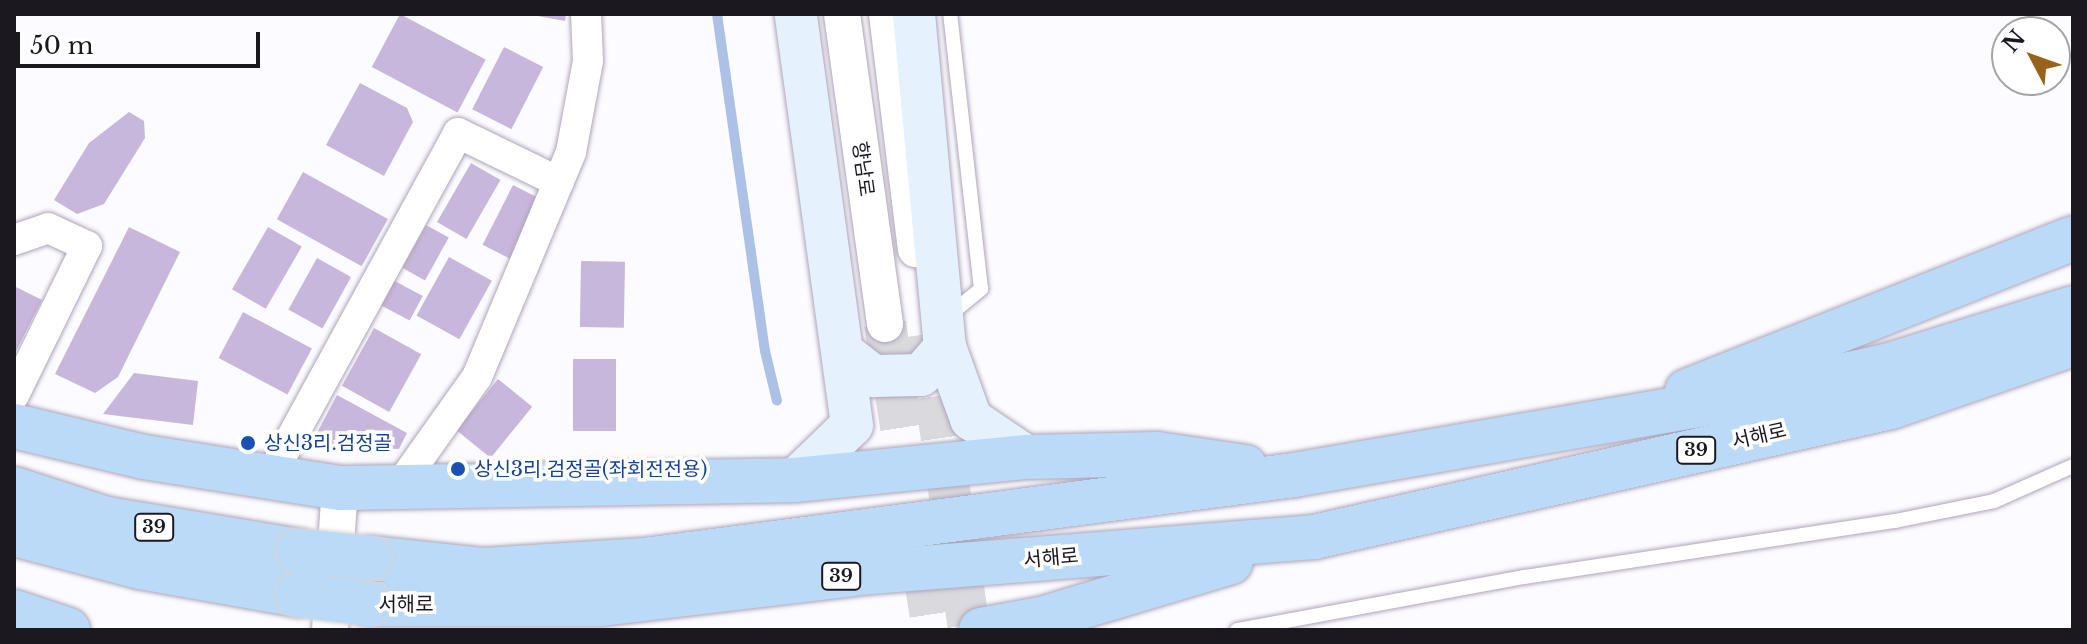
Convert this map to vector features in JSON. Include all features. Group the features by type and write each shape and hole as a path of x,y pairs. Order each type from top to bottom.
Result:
{"highway":[{"path":"1630,417 1750,363 2073,238"},
{"name":"서해로","path":"14,489 107,519 298,551 484,570 645,560 1294,475 1630,417 1886,366 2073,308"},
{"name":"서해로","path":"14,534 140,567 368,604 602,604 871,572 1314,537 1891,407 2073,344"},
{"path":"1891,407 2073,374"},
{"path":"14,426 144,457 340,488 795,480 1027,457 1157,454 1294,475"},
{"path":"981,630 1038,624 1314,537"},
{"path":"14,612 68,630"}],"main road":[{"path":"795,480 852,425 845,354 796,14"},
{"path":"914,14 937,327 971,419 1027,457"},
{"path":"845,354 873,376 921,375 937,327"}],"street":[{"path":"398,488 477,377 571,152 588,61 586,14"},
{"name":"향남로","path":"842,14 885,324"},
{"path":"887,14 937,327"},
{"path":"270,477 458,133 559,182"},
{"path":"14,240 48,228 87,246 14,395"},
{"path":"330,630 340,488"}],"lane":[{"path":"937,327 981,289 950,14"},
{"path":"1237,630 1524,577 1895,521 1994,501 2073,466"}],"building":[{"path":"400,14 486,60 457,113 372,67"},
{"path":"527,14 566,14 565,21"},
{"path":"504,47 543,67 511,129 472,109"},
{"path":"360,83 407,108 413,122 384,176 326,145"},
{"path":"129,112 144,121 145,138 104,204 77,214 54,200 89,143"},
{"path":"471,163 500,180 466,239 437,222"},
{"path":"303,172 388,219 362,266 277,219"},
{"path":"513,185 542,200 512,260 483,245"},
{"path":"426,225 449,238 425,280 402,268"},
{"path":"129,227 180,252 118,377 95,393 55,374"},
{"path":"268,227 302,247 266,309 232,289"},
{"path":"449,257 492,281 459,339 417,316"},
{"path":"317,258 351,277 323,329 288,310"},
{"path":"581,261 625,262 624,328 580,327"},
{"path":"391,279 423,296 410,321 378,304"},
{"path":"14,286 42,300 14,355"},
{"path":"243,312 312,349 287,395 219,358"},
{"path":"374,328 421,354 389,412 342,386"},
{"path":"573,359 616,359 616,431 573,431"},
{"path":"134,373 198,381 193,425 103,414"},
{"path":"498,379 532,407 491,458 456,430"},
{"path":"337,395 407,433 399,449 310,446"}],"waterway":[{"path":"717,14 765,351 777,401"}],"tunnel":[{"path":"885,324 933,630"},
{"path":"927,334 969,630"}],"place":[{"name":"상신3리.검정골","path":"248,443"},
{"name":"상신3리.검정골(좌회전전용)","path":"458,469"}]}
